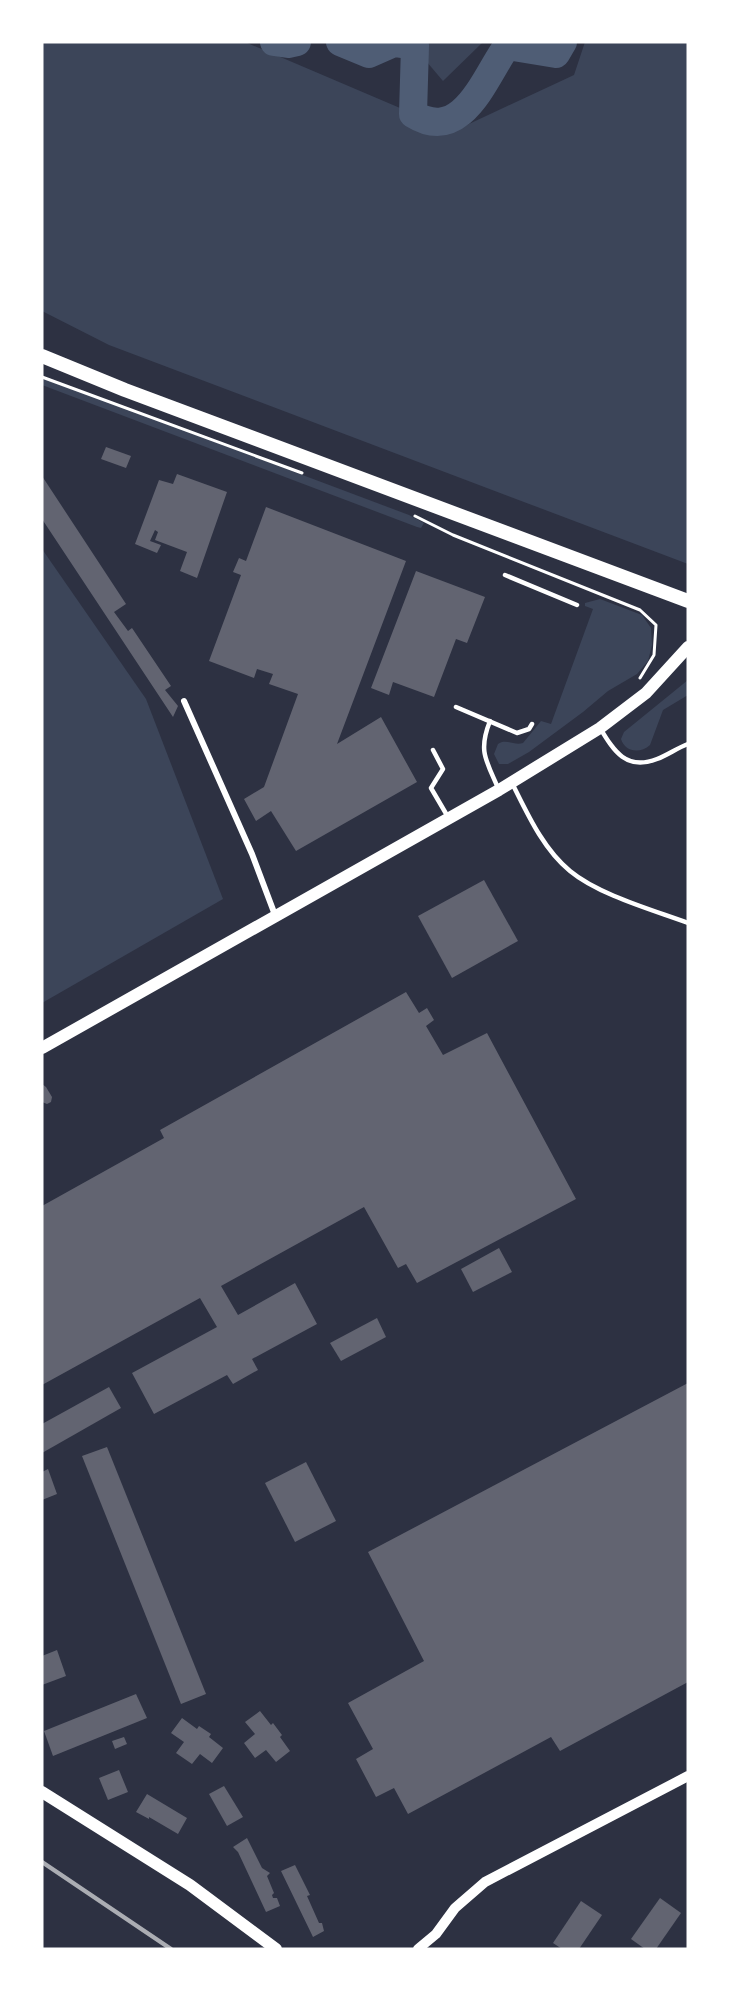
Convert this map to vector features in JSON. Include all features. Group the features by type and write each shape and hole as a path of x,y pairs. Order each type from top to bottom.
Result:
{"main road":[{"path":"42,356 125,390 688,602"},
{"path":"42,362 125,390"},
{"path":"42,1048 512,783 600,728 640,698 688,646"},
{"path":"42,1792 190,1885 276,1949"}],"street":[{"path":"184,701 252,854 275,915"},
{"path":"429,1949 436,1934 455,1908 485,1882 688,1776"},
{"path":"418,1949 436,1934"}],"lane":[{"path":"505,575 577,605"},
{"path":"456,707 517,733 529,729 532,724"},
{"path":"490,721 483,744 485,758 499,790"},
{"path":"600,728 615,752 625,759 635,761 645,762 657,759 688,744"},
{"path":"433,750 443,769 431,788 449,819"},
{"path":"512,783 540,836 570,872 616,896 688,923"}],"path":[{"path":"42,377 305,475"},
{"path":"415,516 453,535 640,610 656,626 654,655 639,680 640,698"}],"shaded area":[{"path":"42,42 245,42 454,131 574,75 585,42 688,42 688,564 109,345 42,311"},
{"path":"410,42 483,42 443,81"},
{"path":"42,377 409,515 424,523 421,528 417,527 42,385"},
{"path":"42,549 146,699 223,899 42,1003"},
{"path":"600,599 642,615 651,628 652,645 648,661 637,674 608,691 529,752 508,764 499,764 494,754 498,744 501,742 523,743 541,721 551,724 593,609 585,606 585,603"},
{"path":"688,680 688,695 663,710 650,745 642,750 626,747 621,739 624,732"}],"building":[{"path":"106,447 131,456 126,468 101,459"},
{"path":"177,474 227,492 197,578 180,571 187,552 155,540 158,532 155,530 150,541 161,545 157,553 135,544 159,480 173,484"},
{"path":"42,476 126,604 114,612 128,631 132,628 171,686 165,690 178,706 173,717 42,519"},
{"path":"266,507 406,561 337,744 381,717 417,782 296,851 271,811 256,821 244,799 264,787 298,694 269,684 273,674 257,669 254,678 209,661 241,575 233,572 239,558 246,561"},
{"path":"416,571 485,597 467,643 456,639 434,697 393,682 389,695 371,688"},
{"path":"484,880 518,941 452,978 418,916"},
{"path":"406,992 419,1013 427,1008 434,1020 426,1026 443,1055 487,1033 576,1199 417,1283 406,1264 398,1268 364,1207 221,1286 238,1315 295,1283 317,1324 252,1359 258,1370 233,1384 227,1375 154,1414 132,1373 217,1327 200,1298 42,1385 42,1206 164,1138 160,1130"},
{"path":"42,1084 52,1097 51,1102 47,1104 42,1102"},
{"path":"499,1248 512,1272 473,1292 461,1269"},
{"path":"377,1318 386,1337 341,1361 330,1343"},
{"path":"688,1383 688,1682 560,1751 551,1737 408,1814 394,1788 376,1797 356,1759 373,1749 348,1703 424,1661 368,1552"},
{"path":"109,1387 121,1408 42,1453 42,1424"},
{"path":"107,1447 206,1694 181,1704 82,1456"},
{"path":"306,1462 336,1521 295,1542 265,1483"},
{"path":"48,1469 57,1494 42,1500 42,1472"},
{"path":"57,1650 66,1676 42,1685 42,1656"},
{"path":"136,1694 147,1718 53,1756 44,1731"},
{"path":"260,1711 282,1735 280,1737 290,1751 276,1762 266,1750 255,1758 244,1743 255,1734 245,1722"},
{"path":"182,1718 197,1729 199,1726 211,1734 209,1737 223,1748 212,1763 200,1754 192,1764 176,1753 184,1742 171,1733"},
{"path":"124,1737 127,1744 115,1749 112,1741"},
{"path":"119,1770 128,1792 108,1800 99,1778"},
{"path":"224,1786 243,1817 227,1826 209,1794"},
{"path":"147,1794 187,1818 178,1834 136,1812"},
{"path":"247,1838 262,1868 270,1873 267,1876 274,1893 272,1895 273,1898 277,1898 280,1906 266,1912 238,1852 233,1847"},
{"path":"295,1865 324,1931 313,1937 281,1871"},
{"path":"660,1898 681,1913 656,1949 645,1949 631,1939"},
{"path":"581,1901 602,1915 579,1949 562,1949 553,1943"}],"waterway":[{"path":"274,42 288,44 297,42"},
{"path":"340,42 369,54 394,43 415,46 413,114 430,121 446,121 459,114 481,89 507,46 556,54 563,42"}],"railway":[{"path":"42,1862 171,1949"}]}
